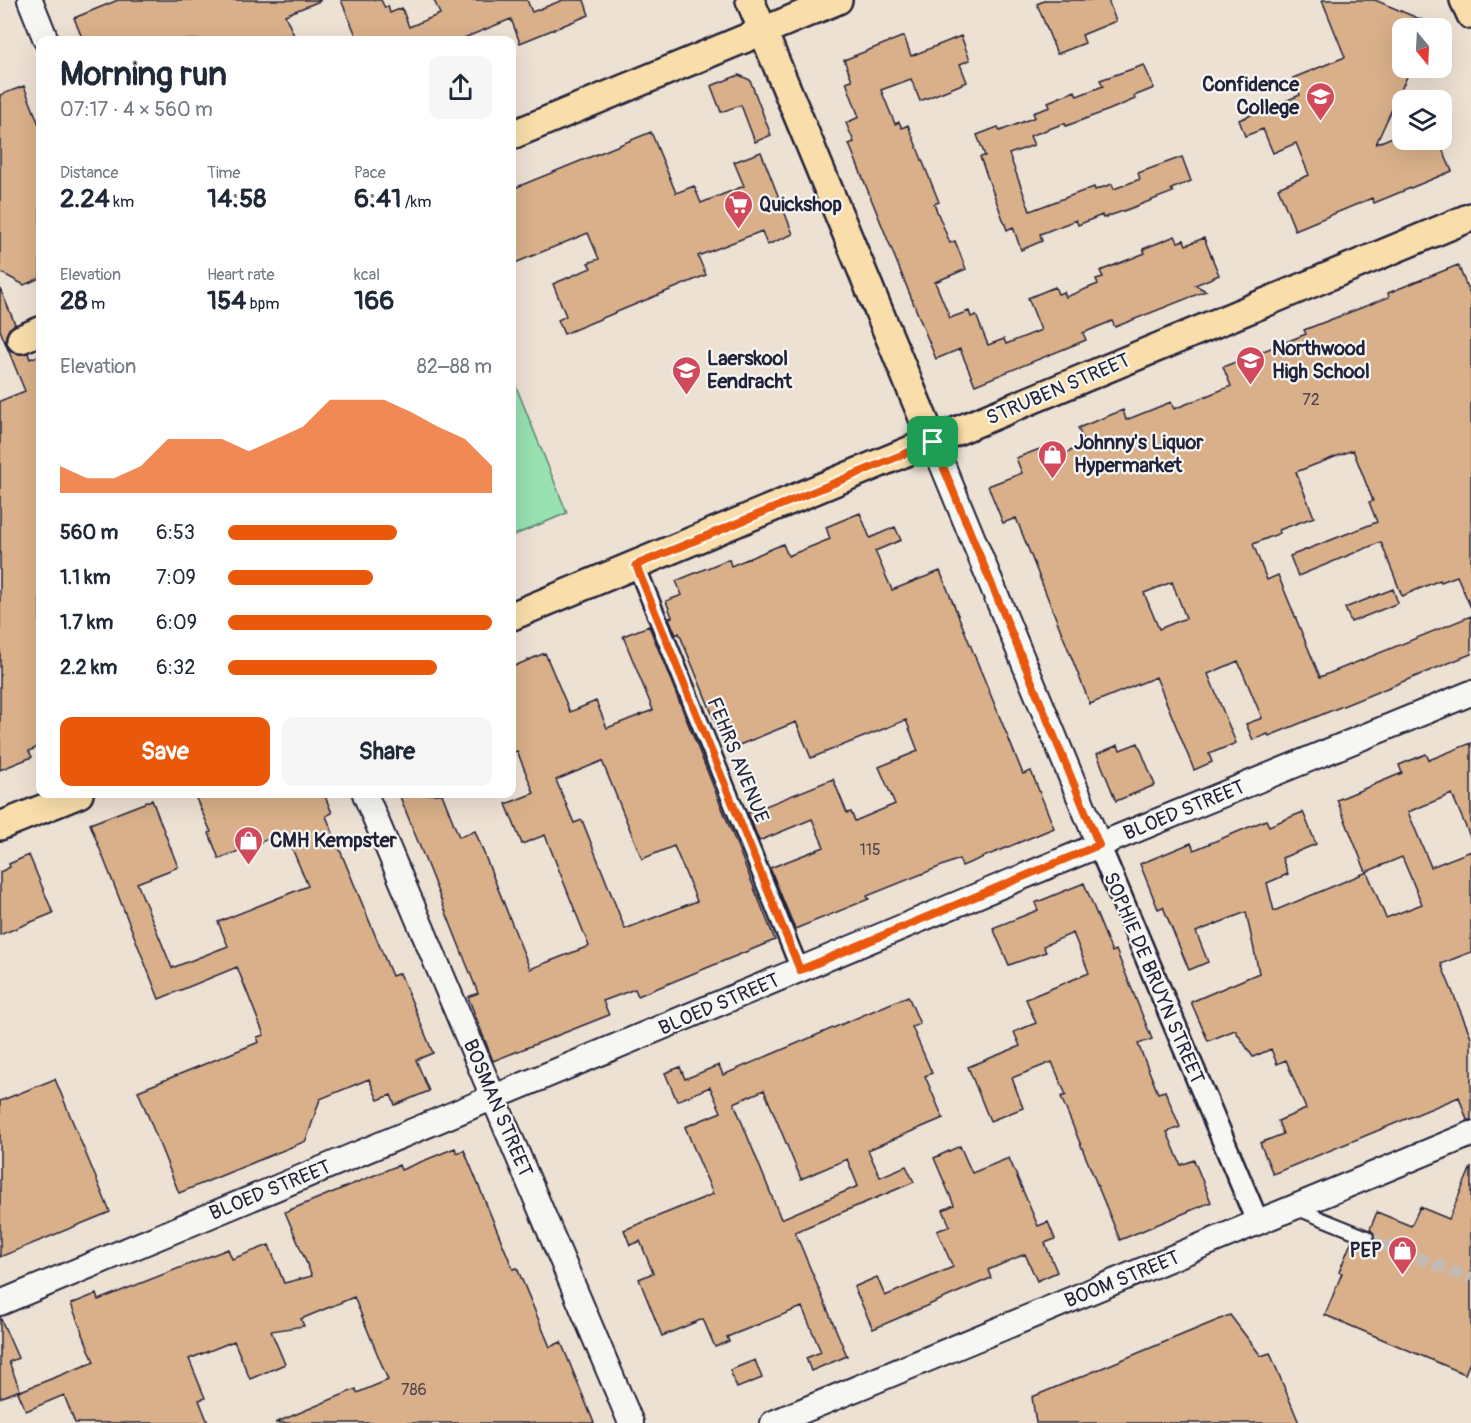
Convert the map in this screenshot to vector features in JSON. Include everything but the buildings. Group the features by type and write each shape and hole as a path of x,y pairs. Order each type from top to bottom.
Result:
{"main road":[{"path":"30,0 44,36"},
{"name":"SOPHIE DE BRUYN STREET","path":"750,0 1099,845"},
{"path":"516,133 838,0"},
{"path":"1464,0 1471,15"},
{"name":"STRUBEN STREET","path":"516,614 1471,217"},
{"name":"BLOED STREET","path":"0,1303 1099,845 1471,693"},
{"path":"0,826 70,798"},
{"name":"BOSMAN STREET","path":"367,798 631,1423"},
{"name":"BOOM STREET","path":"773,1423 1471,1134"},
{"path":"792,1423 812,1407"}],"street":[{"name":"FEHRS AVENUE","path":"636,565 800,970"},
{"name":"SOPHIE DE BRUYN STREET","path":"1099,845 1258,1223"},
{"path":"1294,1208 1367,1237"}],"green space":[{"path":"516,386 567,513 516,534"}],"tunnel":[{"path":"1367,1237 1471,1279"}],"place":[{"name":"Confidence College","path":"1320,122"},
{"name":"Quickshop","path":"738,230"},
{"name":"Northwood High School","path":"1251,386"},
{"name":"Laerskool Eendracht","path":"686,396"},
{"name":"Johnny's Liquor Hypermarket","path":"1053,480"},
{"name":"CMH Kempster","path":"249,866"},
{"name":"PEP","path":"1403,1276"}],"route":[{"path":"933,442 1099,845 800,970 636,565 933,442"}]}
